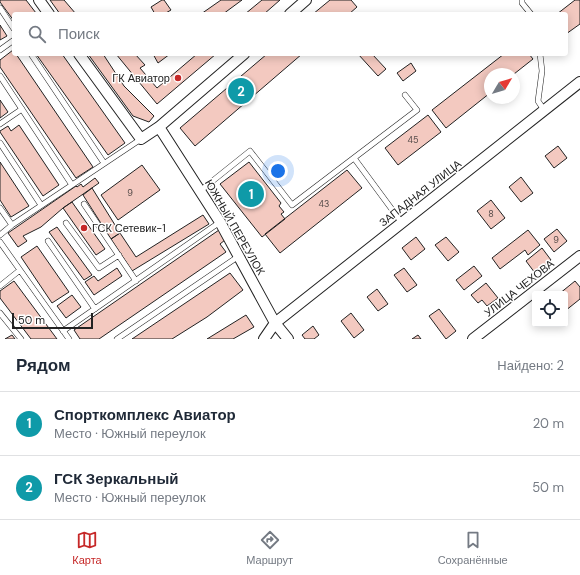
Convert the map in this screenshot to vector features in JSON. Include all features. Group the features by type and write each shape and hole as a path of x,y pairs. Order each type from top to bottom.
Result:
{"street":[{"path":"39,0 48,12"},
{"path":"292,12 306,0"},
{"path":"80,56 141,139 159,127 242,56"},
{"name":"ЗАПАДНАЯ УЛИЦА","path":"264,339 275,323 580,82"},
{"name":"ЮЖНЫЙ ПЕРЕУЛОК","path":"159,127 220,222 275,323 286,339"},
{"name":"УЛИЦА ЧЕХОВА","path":"473,339 580,256"}],"lane":[{"path":"522,0 522,3 529,12"},
{"path":"0,8 12,26"},
{"path":"0,50 12,41"},
{"path":"32,56 104,163"},
{"path":"540,56 542,71 538,101 544,110"},
{"path":"1,79 72,185"},
{"path":"200,191 250,151 292,205 416,110 405,95"},
{"path":"0,124 22,109"},
{"path":"0,235 41,205 141,139"},
{"path":"0,143 41,205"},
{"path":"354,158 402,223"},
{"path":"84,204 136,281"},
{"path":"0,208 12,225"},
{"path":"63,331 220,222"},
{"path":"66,223 99,268 118,255"},
{"path":"48,241 95,309"},
{"path":"0,242 69,339"},
{"path":"117,339 239,256"},
{"path":"0,286 20,270"},
{"path":"0,313 21,339"}],"building":[{"path":"0,0 26,0 35,12 12,12 12,18"},
{"path":"50,0 64,0 74,12 59,12"},
{"path":"164,0 171,10 168,12 154,12 151,7"},
{"path":"221,0 242,0 226,12 204,12"},
{"path":"262,0 280,0 266,12 247,12"},
{"path":"330,0 351,0 357,7 351,12 315,12"},
{"path":"575,0 580,0 580,24 568,33 568,12 560,12"},
{"path":"0,25 7,36 0,40"},
{"path":"12,51 12,56 17,56 93,167 76,178 0,67 0,60"},
{"path":"37,56 63,56 125,143 108,155"},
{"path":"89,56 104,56 124,86 154,116 149,122 133,116"},
{"name":"ГК Авиатор","path":"118,56 137,56 145,65 140,68 157,88 195,56 214,56 157,104"},
{"name":"ГК Авиатор","path":"154,56 167,56 158,63"},
{"path":"265,56 300,56 195,146 180,128"},
{"path":"360,56 374,56 386,69 378,76"},
{"path":"501,56 531,56 533,59 520,69 520,68 486,68"},
{"path":"411,63 416,71 403,81 397,73"},
{"path":"484,70 484,98 446,128 432,110"},
{"path":"0,100 8,112 0,118"},
{"path":"428,115 441,132 398,165 385,148"},
{"path":"19,125 59,185 43,196 0,132 8,126 11,131"},
{"path":"558,146 567,158 554,168 545,156"},
{"path":"0,162 29,206 11,217 0,200"},
{"path":"249,162 281,203 279,206 284,212 281,214 285,219 262,237 220,184"},
{"path":"142,165 160,190 118,220 101,195"},
{"path":"347,170 362,188 280,253 265,234"},
{"path":"521,177 533,193 521,202 509,187"},
{"path":"95,178 99,183 63,208 41,227 23,236 27,241 18,247 8,233 76,186 77,187 81,184 83,187"},
{"name":"ГСК Сетевик-1","path":"92,188 120,233 111,239 83,195"},
{"path":"491,200 505,218 491,229 477,211"},
{"name":"ГСК Сетевик-1","path":"72,202 105,249 96,255 63,208"},
{"path":"203,215 209,224 132,271 111,239 120,233 136,257"},
{"path":"57,227 92,275 84,280 49,232"},
{"path":"557,229 567,241 554,252 544,239"},
{"path":"219,230 225,240 220,244 226,252 99,339 80,339 74,330"},
{"path":"528,230 540,245 528,255 525,250 500,269 492,258"},
{"path":"416,237 425,249 411,260 402,248"},
{"path":"446,237 459,252 448,261 435,245"},
{"path":"37,246 69,292 52,303 21,257"},
{"path":"542,248 551,260 535,273 526,261"},
{"path":"474,266 482,276 464,290 456,280"},
{"path":"117,268 122,276 94,295 85,282 94,276 98,281"},
{"path":"404,268 417,285 407,292 394,275"},
{"path":"230,273 243,290 207,317 172,339 132,339"},
{"path":"14,281 57,339 31,339 0,298 0,291"},
{"path":"575,281 580,287 580,299 568,309 568,291 563,291"},
{"path":"486,283 498,298 487,306 482,300 478,303 471,295"},
{"path":"377,289 388,304 378,311 367,297"},
{"path":"72,295 81,307 66,318 57,306"},
{"path":"439,309 456,331 446,339 429,316"},
{"path":"351,313 364,330 354,338 341,321"},
{"path":"246,315 254,327 233,339 207,339"},
{"path":"313,326 319,335 314,339 305,339 302,335"},
{"path":"12,335 15,339 5,339"},
{"path":"418,335 421,339 412,339"}],"place":[{"name":"ГК Авиатор","path":"178,78"},
{"name":"ГСК Зеркальный","path":"241,91"},
{"name":"Спорткомплекс Авиатор","path":"251,194"},
{"name":"ГСК Сетевик-1","path":"84,228"}]}
